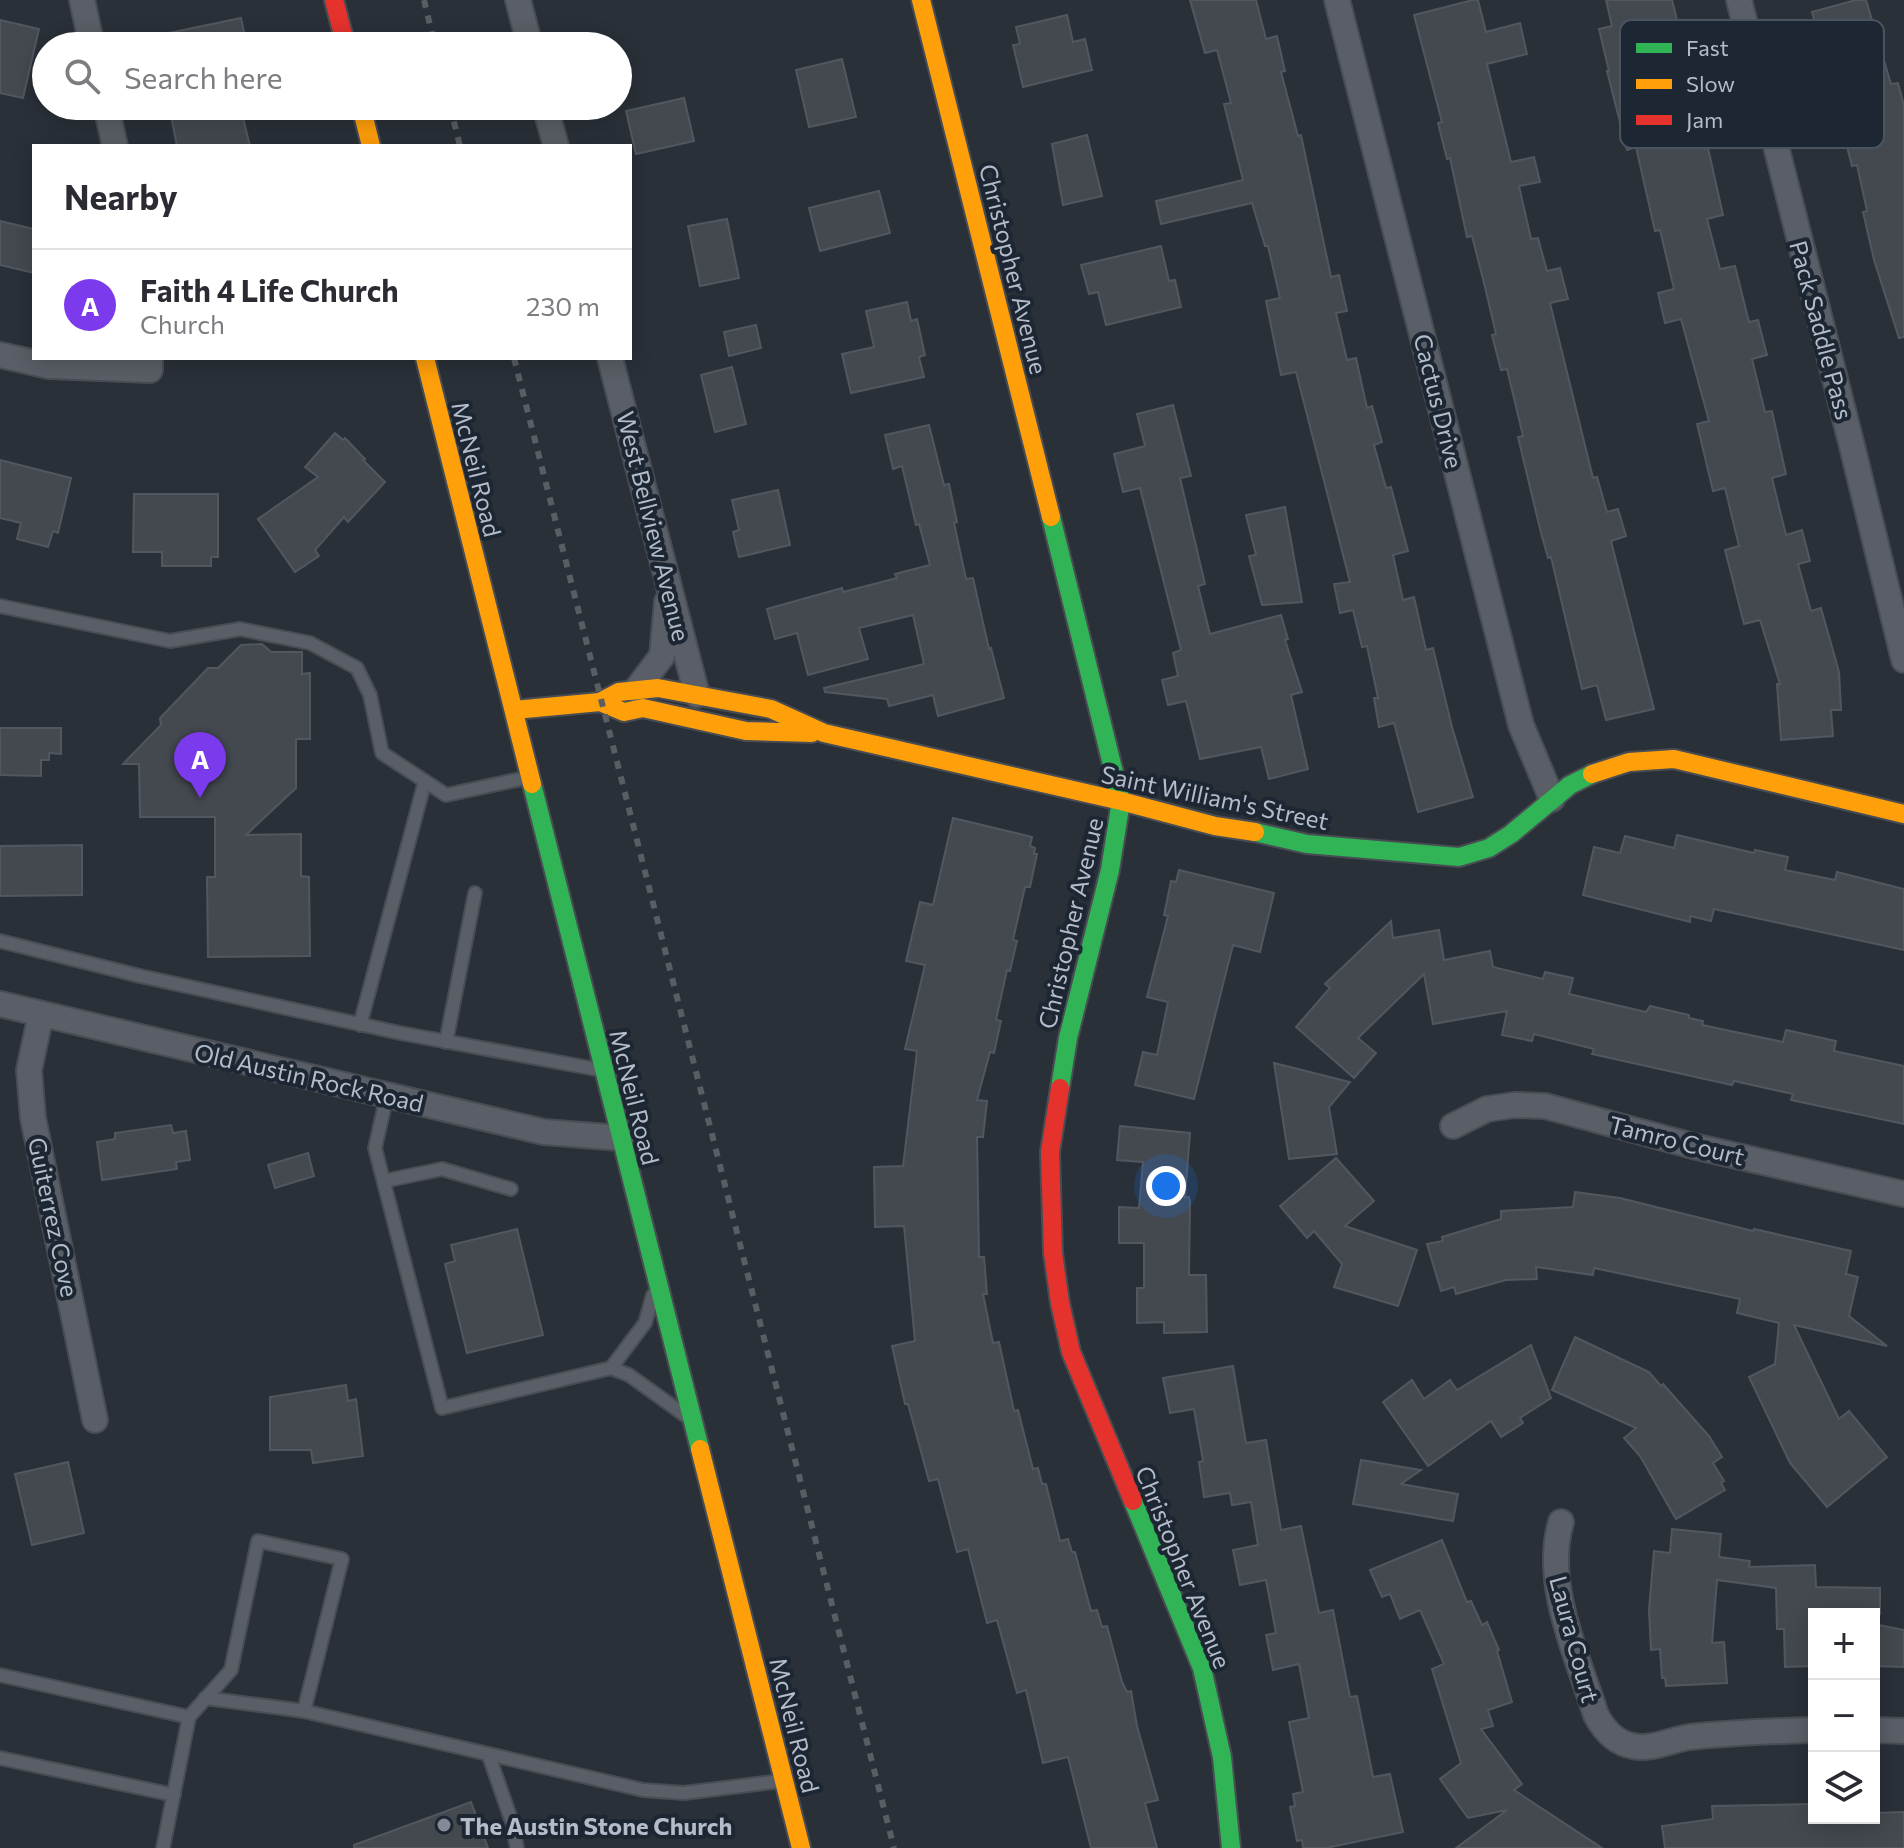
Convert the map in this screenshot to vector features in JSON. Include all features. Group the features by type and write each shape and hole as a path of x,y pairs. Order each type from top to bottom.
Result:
{"street":[{"path":"82,0 89,32"},
{"path":"334,0 342,32"},
{"path":"518,0 526,32"},
{"name":"Christopher Avenue","path":"921,0 1098,697 1121,801 1110,870 1068,1038 1052,1127 1050,1203 1060,1303 1071,1352 1202,1668 1224,1764 1231,1848"},
{"name":"Cactus Drive","path":"1337,0 1521,725 1552,799"},
{"name":"Pack Saddle Pass","path":"1739,0 1744,20"},
{"path":"109,120 115,144"},
{"path":"364,120 370,144"},
{"path":"549,120 555,144"},
{"name":"Pack Saddle Pass","path":"1777,148 1904,660"},
{"path":"0,355 49,366 150,364"},
{"name":"McNeil Road","path":"426,360 801,1848"},
{"name":"West Bellview Avenue","path":"611,360 697,695"},
{"path":"636,690 662,656 668,583"},
{"name":"Saint William's Street","path":"514,710 600,702 619,692 658,688 771,709 824,733 1121,801 1215,826 1274,835 1307,844 1459,857 1489,848 1511,834 1570,785 1603,769 1629,762 1674,759 1904,813"},
{"name":"Saint William's Street","path":"600,702 624,712 643,708 746,731 824,733"},
{"name":"Old Austin Rock Road","path":"0,1004 544,1132 621,1138"},
{"name":"Guiterrez Cove","path":"41,1014 29,1070 33,1118 95,1420"},
{"name":"Tamro Court","path":"1453,1126 1487,1109 1515,1105 1545,1106 1693,1146 1904,1194"},
{"name":"Laura Court","path":"1561,1522 1554,1559 1556,1585 1596,1715 1602,1727 1616,1740 1646,1747 1685,1738 1808,1730"},
{"path":"1880,1730 1904,1731"}],"lane":[{"path":"0,606 170,641 240,629 310,643 357,668 370,695 382,753 446,795 530,777"},
{"path":"360,1025 425,781"},
{"path":"446,1042 475,893"},
{"path":"0,941 360,1025 604,1070"},
{"path":"387,1095 375,1148 442,1408 611,1368 629,1375 693,1420"},
{"path":"384,1181 442,1169 511,1189"},
{"path":"611,1368 645,1323 657,1280"},
{"path":"163,1848 189,1717 205,1698 231,1670 258,1541 342,1559 304,1711 205,1698"},
{"path":"0,1675 189,1717"},
{"path":"299,1710 643,1790 684,1793 784,1781"},
{"path":"489,1756 511,1819 517,1848"},
{"path":"0,1758 174,1795"}],"building":[{"path":"1190,0 1256,0 1266,39 1277,36 1285,71 1281,72 1298,136 1301,135 1331,277 1339,275 1347,311 1336,313 1347,360 1356,358 1367,408 1372,406 1382,442 1374,445 1386,488 1391,487 1408,551 1393,555 1403,600 1414,597 1426,650 1433,648 1473,797 1418,812 1394,723 1379,727 1374,698 1378,698 1367,646 1362,647 1353,610 1340,613 1334,584 1350,582 1296,372 1281,375 1266,301 1280,298 1268,246 1265,246 1252,203 1161,224 1156,201 1243,180 1224,104 1231,103 1217,50 1205,53"},
{"path":"1478,0 1486,32 1520,23 1527,54 1487,64 1511,162 1534,157 1540,182 1519,186 1531,239 1538,238 1547,271 1560,268 1568,299 1550,303 1593,478 1597,477 1607,512 1618,509 1626,536 1611,541 1654,709 1606,720 1597,685 1582,689 1551,557 1548,558 1540,529 1518,437 1523,436 1507,369 1501,370 1485,287 1472,236 1467,237 1414,15"},
{"path":"1606,0 1672,0 1677,20 1620,20 1620,122 1599,29 1612,26"},
{"path":"1866,0 1872,20 1814,20 1812,12"},
{"path":"1067,15 1073,42 1085,39 1092,70 1023,87 1013,45 1020,44 1016,27"},
{"path":"241,18 244,32 173,32"},
{"path":"0,20 39,29 38,32 32,32 32,59 23,98 0,93"},
{"path":"842,59 856,117 809,127 796,70"},
{"path":"1884,60 1891,84 1898,83 1904,106 1904,337 1899,338 1874,260 1857,165 1852,166 1847,148 1884,148"},
{"path":"684,98 694,141 636,154 628,120 632,120 632,110"},
{"path":"172,120 244,120 250,144 177,144"},
{"path":"1087,135 1102,196 1063,205 1052,144"},
{"path":"1636,148 1708,148 1723,215 1707,219 1720,269 1735,266 1749,322 1758,320 1767,355 1752,359 1765,412 1772,411 1786,474 1772,478 1786,535 1802,530 1810,561 1798,564 1811,611 1821,608 1839,672 1841,710 1831,710 1833,736 1781,740 1777,684 1780,684 1760,620 1744,624 1725,550 1739,546 1725,488 1713,491 1697,424 1709,421 1681,319 1665,323 1658,293 1674,289 1660,230 1655,231"},
{"path":"879,191 890,233 820,251 809,208"},
{"path":"727,219 739,278 700,286 688,226"},
{"path":"0,221 32,229 32,273 0,265"},
{"path":"1161,246 1169,281 1175,280 1181,307 1106,325 1098,292 1089,294 1081,265"},
{"path":"907,302 911,321 917,319 925,355 919,357 924,377 851,393 842,354 874,347 866,311"},
{"path":"756,325 761,348 729,356 724,332"},
{"path":"732,367 746,424 715,432 701,375"},
{"path":"1173,405 1191,476 1180,478 1205,584 1198,586 1210,634 1281,615 1288,639 1285,640 1302,692 1291,695 1308,769 1269,779 1261,747 1200,759 1186,701 1168,705 1162,680 1178,676 1173,653 1181,650 1140,488 1123,492 1114,454 1145,446 1137,414"},
{"path":"929,425 944,485 949,484 966,579 973,578 1004,698 938,716 933,695 889,706 887,699 825,692 824,688 924,664 913,615 859,628 868,659 808,675 797,633 775,639 767,609 842,588 843,592 897,578 895,574 930,565 919,524 916,525 902,466 893,469 885,435"},
{"path":"335,433 343,440 345,438 385,482 348,522 344,517 315,550 319,556 295,572 258,519 318,477 305,467"},
{"path":"0,460 71,478 58,533 53,531 48,547 17,539 21,523 0,518"},
{"path":"778,490 790,545 739,557 733,532 739,530 732,500"},
{"path":"134,494 218,494 218,557 211,557 211,566 162,566 162,552 133,552"},
{"path":"1285,507 1302,602 1262,605 1249,556 1256,555 1246,515"},
{"path":"262,644 271,652 302,652 302,674 310,673 310,739 296,739 296,788 246,835 301,834 301,876 309,877 310,956 208,957 207,877 215,877 215,817 140,817 139,764 123,764 161,725 160,718 208,668 218,668 241,645"},
{"path":"0,728 61,728 61,754 49,753 49,760 41,760 41,776 0,775"},
{"path":"953,818 1032,837 1030,846 1035,848 1034,854 1037,854 1030,887 1025,887 1013,940 1017,941 996,1020 1001,1021 994,1053 990,1052 977,1100 987,1101 983,1137 977,1137 979,1257 984,1257 987,1294 983,1294 993,1343 999,1342 1014,1411 1018,1410 1033,1469 1038,1468 1042,1484 1046,1484 1060,1541 1068,1539 1072,1552 1075,1552 1091,1611 1097,1610 1102,1627 1107,1626 1122,1682 1127,1692 1131,1691 1137,1726 1158,1800 1145,1803 1157,1848 1091,1848 1068,1757 1043,1763 1026,1690 1017,1693 997,1620 987,1623 968,1549 957,1552 938,1479 929,1481 908,1404 905,1404 892,1346 915,1341 904,1226 875,1227 874,1167 903,1166 917,1051 905,1049 925,965 906,961 920,902 933,905"},
{"path":"1677,835 1754,853 1755,850 1788,857 1785,870 1835,880 1837,872 1904,889 1904,950 1714,909 1711,921 1690,916 1690,922 1583,895 1594,847 1620,853 1625,836 1674,848"},
{"path":"82,845 82,895 0,896 0,846"},
{"path":"1179,870 1274,893 1260,952 1233,945 1194,1099 1135,1085 1143,1052 1157,1055 1168,1002 1147,997 1168,916 1164,915 1171,881 1176,882"},
{"path":"1391,921 1393,938 1439,930 1444,960 1490,951 1493,967 1543,979 1545,972 1573,978 1569,994 1646,1012 1650,1006 1689,1015 1689,1018 1703,1021 1702,1025 1783,1042 1786,1030 1836,1041 1834,1051 1904,1066 1904,1124 1791,1100 1793,1094 1734,1081 1732,1085 1592,1054 1594,1049 1534,1034 1532,1041 1502,1035 1507,1011 1433,1024 1424,974 1358,1038 1376,1053 1354,1078 1296,1027 1330,988 1325,984"},
{"path":"1274,1063 1350,1082 1329,1107 1337,1154 1289,1159"},
{"path":"171,1125 173,1133 186,1131 190,1160 176,1162 177,1169 102,1180 97,1142 115,1139 115,1133"},
{"path":"1120,1126 1190,1133 1185,1197 1189,1197 1190,1201 1189,1275 1206,1275 1207,1332 1164,1333 1164,1322 1137,1323 1137,1288 1144,1288 1144,1243 1119,1243 1119,1207 1139,1208 1143,1162 1117,1160"},
{"path":"308,1153 314,1176 275,1188 268,1165"},
{"path":"1336,1158 1374,1201 1345,1226 1417,1250 1398,1306 1334,1287 1342,1264 1314,1231 1307,1238 1280,1206"},
{"path":"1575,1192 1620,1198 1753,1231 1851,1251 1846,1274 1858,1277 1849,1316 1887,1346 1794,1325 1839,1419 1849,1411 1887,1457 1827,1507 1790,1463 1749,1377 1775,1364 1779,1323 1737,1313 1740,1299 1594,1268 1593,1275 1536,1267 1537,1279 1506,1280 1456,1294 1454,1287 1441,1291 1427,1244 1501,1219 1501,1211 1573,1207"},
{"path":"517,1229 543,1335 467,1353 445,1264 455,1261 451,1245"},
{"path":"1575,1337 1649,1372 1661,1386 1663,1384 1709,1436 1722,1457 1713,1463 1724,1481 1721,1483 1725,1490 1676,1519 1640,1456 1624,1438 1636,1428 1552,1390"},
{"path":"1531,1345 1551,1398 1520,1418 1523,1423 1501,1437 1491,1421 1428,1466 1383,1402 1412,1380 1424,1399 1450,1380 1457,1390"},
{"path":"1233,1366 1246,1443 1266,1440 1281,1530 1301,1526 1319,1613 1333,1610 1350,1697 1357,1696 1373,1777 1390,1774 1403,1832 1326,1848 1303,1848 1302,1840 1297,1841 1290,1807 1295,1806 1293,1794 1303,1792 1289,1722 1309,1718 1299,1664 1273,1670 1266,1635 1276,1633 1266,1580 1240,1585 1233,1550 1258,1545 1251,1502 1232,1505 1230,1493 1204,1497 1199,1462 1203,1461 1194,1409 1170,1413 1163,1378"},
{"path":"346,1385 348,1401 356,1399 363,1456 313,1463 311,1450 270,1450 270,1397"},
{"path":"1361,1460 1421,1470 1401,1484 1458,1494 1453,1521 1353,1504"},
{"path":"68,1462 84,1533 32,1545 15,1474"},
{"path":"1672,1529 1721,1534 1719,1557 1750,1561 1749,1567 1815,1565 1816,1587 1880,1588 1880,1608 1808,1608 1808,1666 1785,1667 1784,1629 1777,1629 1776,1588 1717,1580 1712,1643 1724,1642 1727,1683 1666,1686 1665,1678 1662,1678 1660,1649 1651,1650 1649,1610 1654,1551 1670,1553"},
{"path":"1442,1540 1467,1602 1471,1601 1482,1625 1487,1622 1499,1650 1512,1702 1488,1710 1493,1726 1481,1729 1522,1784 1514,1790 1602,1848 1456,1848 1507,1810 1468,1818 1440,1779 1461,1763 1432,1669 1444,1664 1420,1610 1400,1619 1390,1594 1382,1597 1370,1570"},
{"path":"1880,1625 1904,1630 1904,1667 1880,1666"},
{"name":"The Austin Stone Church","path":"471,1802 488,1848 354,1848 354,1845"},
{"path":"1808,1804 1808,1824 1880,1824 1880,1813 1904,1812 1904,1848 1665,1848 1662,1826 1713,1819 1712,1806"}],"railway":[{"path":"424,0 432,32"},
{"path":"454,120 460,144"},
{"path":"515,360 894,1848"}],"traffic: fast":[{"path":"1051,517 1121,801 1110,870 1068,1038 1060,1088"},
{"path":"1255,832 1307,844 1459,857 1489,848 1511,834 1570,785 1592,774"},
{"path":"532,784 700,1449"},
{"path":"1133,1501 1202,1668 1222,1757 1231,1848"}],"traffic: slow":[{"path":"921,0 1051,517"},
{"path":"364,120 370,144"},
{"path":"426,360 532,784"},
{"path":"600,702 619,692 658,688 771,709 824,733 1121,801 1215,826 1255,832"},
{"path":"514,710 600,702 624,712 643,708 746,731 812,733"},
{"path":"1592,774 1629,762 1674,759 1904,814"},
{"path":"700,1449 801,1848"}],"traffic: jam":[{"path":"334,0 342,32"},
{"path":"1060,1088 1050,1152 1053,1253 1060,1303 1071,1352 1133,1501"}],"place":[{"name":"Faith 4 Life Church","path":"200,798"},
{"name":"The Austin Stone Church","path":"444,1825"}]}
